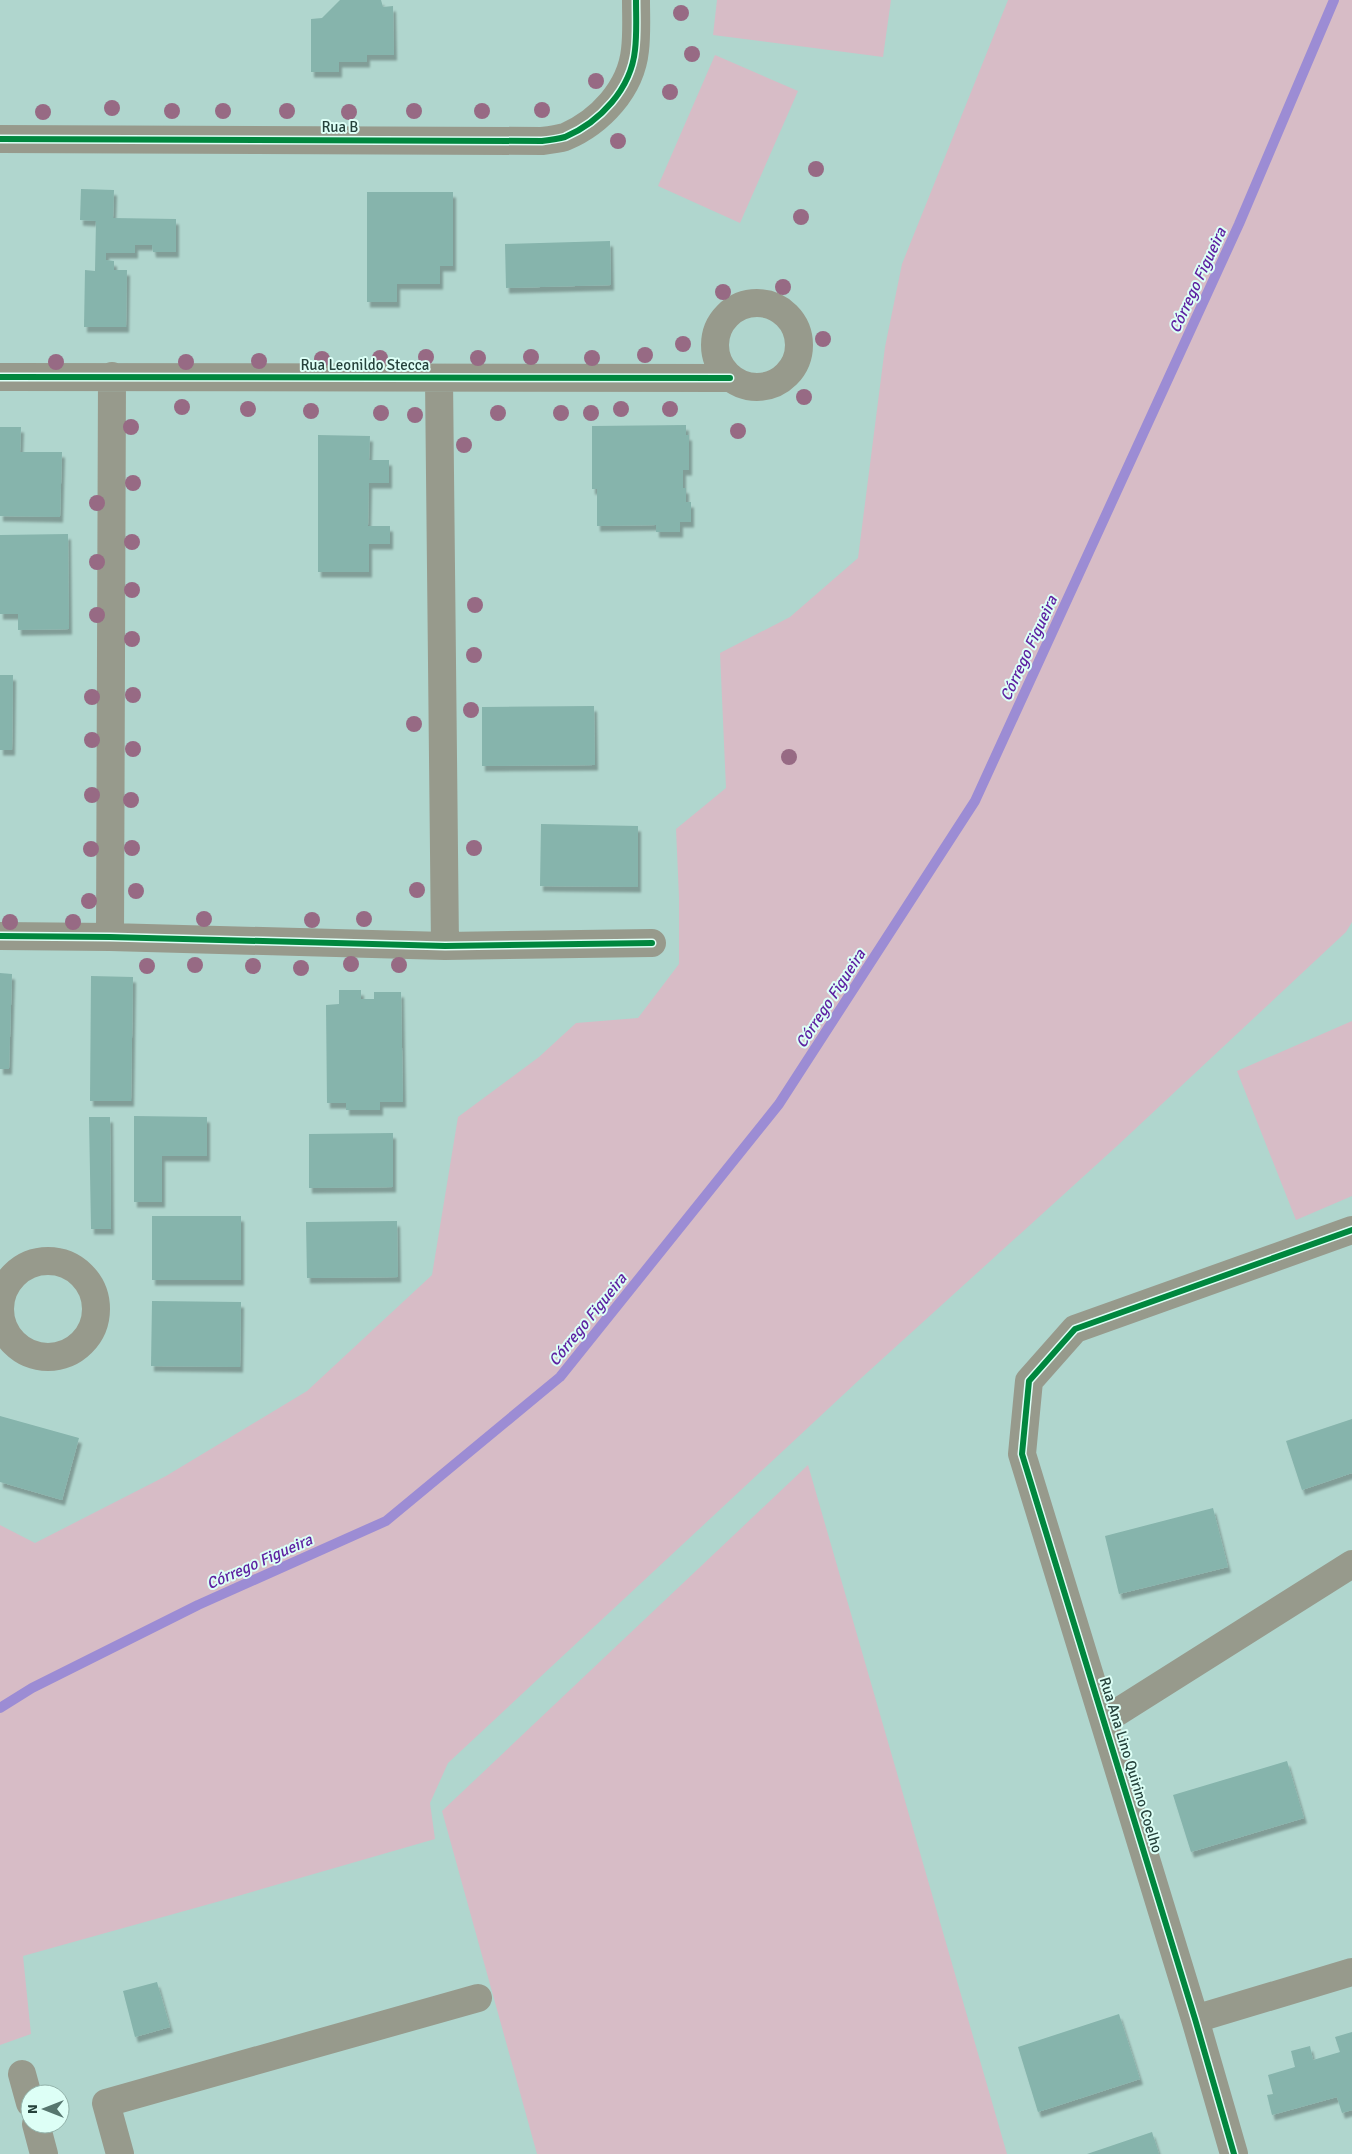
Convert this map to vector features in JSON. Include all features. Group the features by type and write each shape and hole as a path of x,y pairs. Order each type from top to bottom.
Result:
{"street":[{"name":"Rua B","path":"0,139 542,141 563,137 584,127 602,113 617,96 629,74 635,52 636,0"},
{"path":"754,303 768,304 782,310 792,321 798,334 797,360 790,372 780,381 768,386 755,388 741,385 730,378 721,368 716,356 715,341 719,326 727,315 740,306 754,303"},
{"path":"664,378 704,355 715,341"},
{"name":"Rua Leonildo Stecca","path":"0,376 730,378"},
{"path":"110,937 112,376"},
{"path":"439,378 445,946"},
{"path":"0,936 445,946 652,943"},
{"name":"Rua Ana Lino Quirino Coelho","path":"1234,2154 1105,1720 1022,1454 1029,1381 1075,1329 1352,1230"},
{"path":"1105,1720 1352,1564"},
{"path":"1195,2018 1352,1972"},
{"path":"120,2154 106,2103 478,1998"},
{"path":"22,2074 25,2084"},
{"path":"39,2134 44,2154"}],"shaded area":[{"path":"717,0 891,0 883,57 713,35"},
{"path":"1008,0 1352,0 1352,922 1346,932 1117,1146 858,1381 448,1763 430,1803 435,1839 23,1956 31,2034 0,2045 0,1525 35,1543 166,1476 307,1391 432,1275 458,1117 539,1057 576,1023 638,1018 679,964 676,829 726,788 720,653 790,617 858,558 885,347 902,264"},
{"path":"715,55 798,91 740,223 658,186"},
{"path":"1352,1021 1352,1196 1296,1220 1237,1071"},
{"path":"808,1465 1007,2154 537,2154 442,1811"}],"building":[{"path":"340,0 381,0 383,7 393,6 394,55 367,55 367,62 339,62 339,72 311,72 311,19 322,18"},
{"path":"81,189 114,190 113,218 176,219 176,252 153,252 152,245 135,245 135,253 106,253 106,260 114,261 114,270 127,270 126,327 84,327 85,270 95,271 96,221 80,220"},
{"path":"367,192 453,192 453,266 440,266 440,284 397,284 397,302 367,302"},
{"path":"610,241 611,285 506,288 505,244"},
{"path":"686,425 686,435 689,435 689,470 683,470 683,488 686,488 686,502 691,502 691,522 680,522 680,532 656,532 656,525 597,526 597,489 592,489 592,426"},
{"path":"0,427 21,427 20,452 62,452 60,517 0,516"},
{"path":"318,435 370,436 369,460 389,460 389,483 369,483 368,526 390,526 390,544 369,544 369,572 318,572"},
{"path":"68,534 69,629 18,630 18,614 0,614 0,535"},
{"path":"0,675 13,675 12,750 0,750"},
{"path":"594,706 595,765 482,766 482,707"},
{"path":"541,824 638,826 638,887 540,886"},
{"path":"0,973 12,974 9,1069 0,1069"},
{"path":"91,976 133,977 131,1101 90,1101"},
{"path":"339,990 361,990 361,999 374,999 374,992 401,992 403,1102 380,1102 380,1110 346,1110 346,1103 327,1103 326,1005 339,1004"},
{"path":"134,1116 207,1117 207,1156 162,1156 162,1202 134,1202"},
{"path":"89,1117 110,1117 111,1229 91,1229"},
{"path":"393,1133 393,1187 309,1188 309,1134"},
{"path":"152,1216 241,1216 241,1280 152,1280"},
{"path":"397,1221 398,1277 307,1278 306,1222"},
{"path":"152,1301 241,1302 240,1367 151,1366"},
{"path":"0,1416 79,1438 62,1500 0,1482"},
{"path":"1352,1419 1352,1473 1302,1490 1286,1441"},
{"path":"1213,1508 1228,1567 1119,1594 1105,1536"},
{"path":"1287,1761 1304,1818 1191,1852 1173,1795"},
{"path":"157,1982 170,2027 135,2037 123,1991"},
{"path":"1119,2014 1140,2079 1038,2112 1018,2047"},
{"path":"1352,2032 1352,2110 1342,2113 1337,2097 1272,2115 1267,2095 1273,2094 1268,2075 1295,2067 1291,2051 1310,2046 1313,2060 1340,2052 1335,2037"},
{"path":"1152,2132 1159,2154 1087,2154"}],"waterway":[{"name":"Córrego Figueira","path":"0,1708 32,1688 198,1605 386,1521 560,1377 779,1104 975,801 1239,224 1334,0"}],"cycle path":[{"path":"0,139 542,141 565,137 578,131 601,113 612,102 627,78 635,50 636,0"},
{"path":"0,377 730,378"},
{"path":"0,936 445,946 652,943"},
{"path":"1234,2154 1195,2019 1022,1454 1029,1381 1075,1329 1352,1230"}]}
